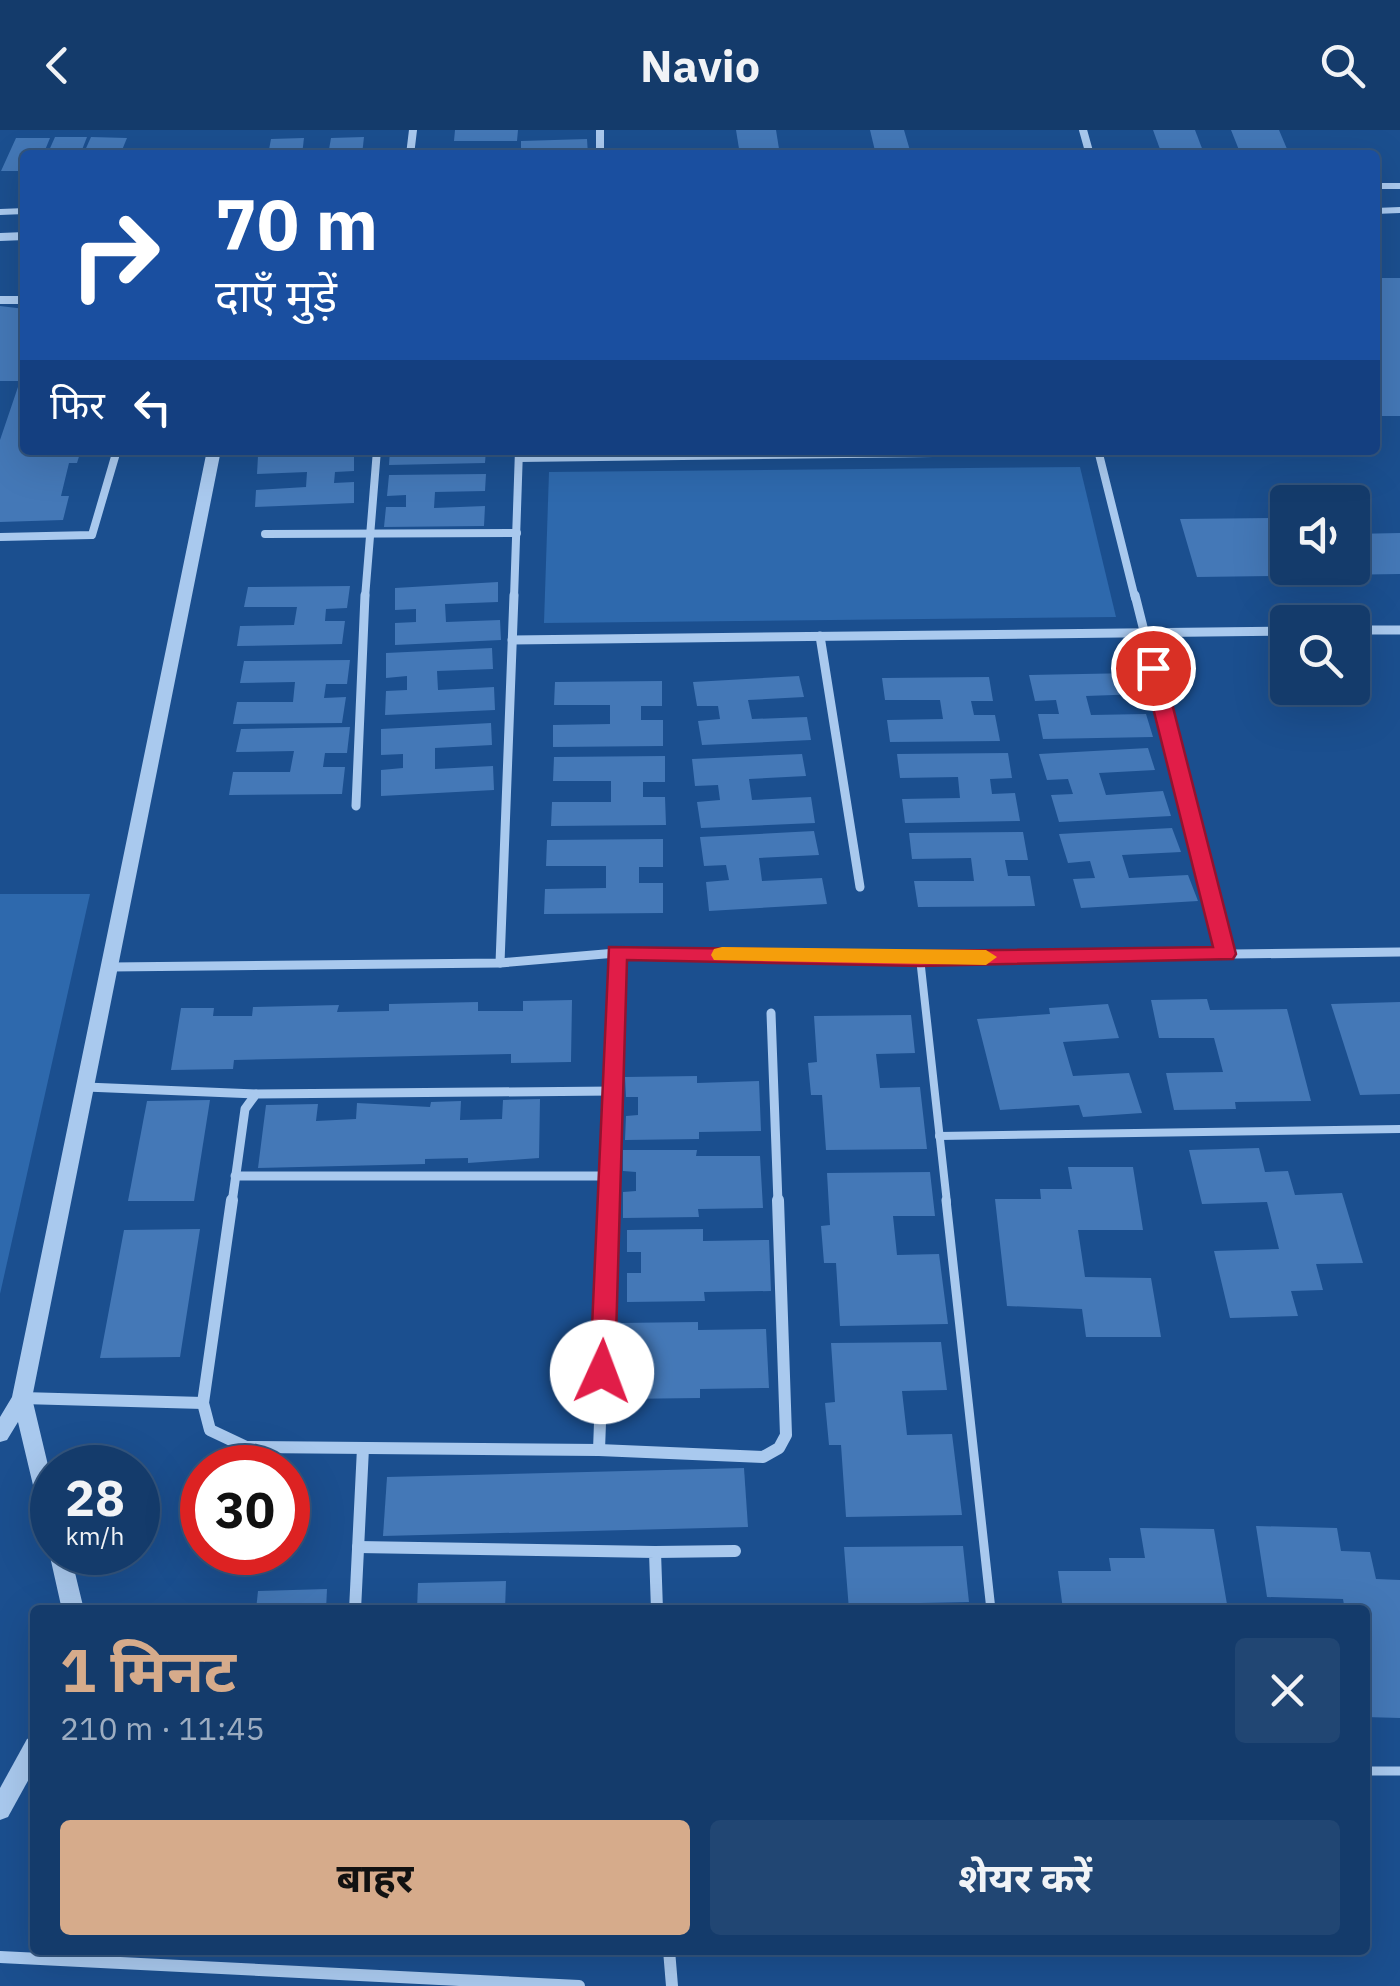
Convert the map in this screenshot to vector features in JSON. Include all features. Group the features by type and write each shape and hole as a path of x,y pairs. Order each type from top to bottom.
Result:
{"street":[{"path":"0,537 92,536 116,455"},
{"path":"0,1434 22,1398 213,455"},
{"path":"356,806 368,534 376,455"},
{"path":"500,962 519,455"},
{"path":"1099,455 1225,954"},
{"path":"265,534 516,532"},
{"path":"1370,630 1400,630"},
{"path":"512,640 1270,631"},
{"path":"820,636 860,888"},
{"path":"111,967 500,962 616,952 920,958 1400,952"},
{"path":"599,1450 616,952"},
{"path":"256,1094 245,1109 203,1404 210,1430 246,1447 599,1450 762,1458 779,1448 786,1435 771,1013"},
{"path":"86,1087 256,1094 614,1090"},
{"path":"235,1176 611,1176"},
{"path":"22,1398 203,1404"},
{"path":"22,1398 33,1445"},
{"path":"355,1605 363,1448"},
{"path":"358,1547 735,1551"},
{"path":"656,1552 657,1605"},
{"path":"65,1575 72,1605"},
{"path":"0,1810 30,1755"},
{"path":"670,1955 672,1986"},
{"path":"0,1957 579,1986"}],"lane":[{"path":"920,958 990,1605"},
{"path":"938,1136 1400,1130"},
{"path":"1370,1771 1400,1772"}],"shaded area":[{"path":"1080,467 1116,617 544,623 549,472"},
{"path":"0,894 90,894 0,1294"}],"building":[{"path":"455,130 518,130 517,141 454,141"},
{"path":"736,130 776,130 779,150 739,150"},
{"path":"870,130 904,130 910,150 875,150"},
{"path":"1153,130 1195,130 1203,150 1160,150"},
{"path":"1231,130 1279,130 1287,149 1239,150"},
{"path":"55,137 87,137 82,150 49,150"},
{"path":"91,137 127,138 122,150 85,150"},
{"path":"364,137 363,150 329,150 331,138"},
{"path":"16,138 50,138 45,150 20,150 20,171 1,171"},
{"path":"304,138 303,150 269,150 271,139"},
{"path":"587,139 588,150 521,150 521,141"},
{"path":"1380,278 1400,278 1400,416 1380,416"},
{"path":"0,306 20,308 20,381 0,381"},
{"path":"20,381 20,455 79,455 77,463 69,463 61,496 69,496 63,520 0,522 0,440"},
{"path":"354,455 354,471 335,472 334,483 354,482 354,503 255,507 256,490 306,487 307,472 257,474 258,456"},
{"path":"390,455 486,455 485,463 389,465"},
{"path":"486,474 485,491 435,492 434,508 485,506 484,526 384,527 386,507 406,507 406,495 387,496 389,475"},
{"path":"1270,518 1270,576 1197,577 1180,519"},
{"path":"1400,533 1400,574 1370,574 1370,534"},
{"path":"498,582 498,602 445,604 446,622 500,620 501,640 395,645 395,623 416,622 416,609 395,610 395,588"},
{"path":"350,586 347,608 326,609 325,621 345,621 342,644 237,646 240,626 294,625 297,607 244,607 248,587"},
{"path":"492,648 493,669 437,671 438,690 494,687 495,710 385,715 386,691 407,690 407,676 386,678 386,653"},
{"path":"350,660 347,684 326,684 324,698 346,697 342,723 233,724 237,702 293,702 295,682 240,683 244,661"},
{"path":"1135,673 1141,694 1086,696 1091,715 1146,714 1153,737 1043,739 1038,714 1059,714 1056,700 1035,701 1029,675"},
{"path":"799,676 804,697 748,700 752,719 807,717 811,740 702,745 698,721 720,719 718,706 697,706 693,682"},
{"path":"989,677 993,701 971,701 974,715 995,715 1000,741 890,742 887,720 943,719 940,700 885,700 882,678"},
{"path":"662,681 662,706 641,706 641,720 663,720 663,746 553,747 553,725 610,724 610,705 554,705 555,682"},
{"path":"491,723 492,745 435,748 435,769 493,766 494,790 381,796 381,770 403,768 403,754 381,755 381,729"},
{"path":"350,727 347,753 325,753 323,767 345,767 342,794 229,795 233,772 290,772 294,751 236,752 241,729"},
{"path":"1148,748 1155,770 1099,773 1106,795 1163,791 1171,816 1059,822 1051,795 1073,794 1068,779 1047,780 1039,754"},
{"path":"1008,753 1012,778 990,779 992,794 1015,793 1020,821 905,823 902,799 960,798 958,777 900,778 897,754"},
{"path":"802,754 806,776 749,779 752,800 811,797 815,823 701,828 697,802 720,800 718,785 695,786 692,759"},
{"path":"665,756 665,782 643,782 643,797 665,797 666,825 551,826 552,802 611,802 611,781 553,781 554,757"},
{"path":"1172,828 1181,852 1122,855 1129,878 1188,875 1198,901 1081,908 1073,879 1095,878 1090,861 1068,863 1059,834"},
{"path":"814,831 819,855 759,858 762,881 822,878 827,904 709,911 706,882 729,880 726,865 704,866 700,837"},
{"path":"1023,832 1028,860 1005,860 1008,876 1030,876 1035,906 918,907 914,881 974,881 971,858 912,859 909,833"},
{"path":"663,839 663,867 639,867 639,883 663,883 663,913 544,914 545,889 606,888 606,866 546,866 547,840"},
{"path":"1207,999 1210,1010 1287,1009 1311,1101 1235,1102 1236,1109 1174,1110 1166,1073 1223,1072 1214,1038 1159,1038 1151,1000"},
{"path":"572,1000 571,1062 511,1063 511,1054 234,1060 233,1069 171,1070 181,1008 214,1008 213,1016 252,1016 253,1007 339,1005 337,1012 389,1011 389,1004 478,1002 478,1011 523,1011 523,1001"},
{"path":"1400,1002 1400,1094 1360,1095 1331,1004"},
{"path":"1108,1004 1119,1038 1063,1042 1073,1076 1129,1073 1142,1113 1083,1117 1079,1105 1000,1110 977,1019 1050,1014 1049,1008"},
{"path":"911,1015 915,1053 876,1054 880,1088 920,1087 927,1149 826,1150 822,1095 811,1095 808,1063 817,1062 814,1016"},
{"path":"697,1076 697,1083 759,1081 761,1131 699,1132 699,1139 625,1140 626,1116 638,1115 638,1097 626,1097 625,1077"},
{"path":"540,1099 539,1158 468,1163 468,1158 425,1159 425,1164 258,1168 266,1105 318,1104 316,1121 356,1119 357,1103 430,1107 431,1102 461,1101 460,1120 502,1119 503,1100"},
{"path":"210,1100 194,1201 128,1201 147,1101"},
{"path":"1259,1148 1265,1172 1288,1171 1295,1195 1342,1193 1363,1263 1316,1264 1323,1290 1291,1291 1298,1316 1230,1318 1214,1251 1279,1249 1267,1202 1202,1204 1189,1150"},
{"path":"623,1150 697,1150 696,1156 760,1156 763,1208 698,1209 699,1217 623,1218 623,1192 636,1191 636,1172 623,1171"},
{"path":"1068,1167 1133,1167 1143,1230 1078,1230 1085,1277 1151,1278 1161,1337 1086,1337 1082,1309 1007,1306 995,1199 1041,1199 1040,1189 1072,1189"},
{"path":"930,1172 935,1216 893,1216 897,1255 939,1254 948,1324 840,1326 836,1263 824,1263 821,1226 830,1225 827,1173"},
{"path":"200,1229 180,1357 100,1358 124,1230"},
{"path":"703,1229 703,1241 769,1240 771,1291 704,1292 705,1301 627,1302 627,1273 641,1273 641,1252 627,1252 627,1230"},
{"path":"698,1322 698,1330 766,1329 769,1388 700,1389 700,1398 619,1399 619,1369 634,1369 633,1347 619,1347 619,1323"},
{"path":"941,1342 947,1390 902,1391 907,1435 952,1434 962,1515 846,1517 841,1445 829,1445 825,1403 835,1402 831,1343"},
{"path":"744,1468 748,1527 383,1536 387,1477"},
{"path":"1256,1526 1337,1528 1341,1551 1370,1552 1376,1579 1400,1580 1400,1718 1370,1717 1370,1605 1344,1605 1343,1599 1267,1597"},
{"path":"1140,1528 1214,1529 1227,1605 1062,1605 1058,1571 1111,1571 1109,1558 1145,1558"},
{"path":"963,1546 969,1602 849,1605 844,1547"},
{"path":"506,1581 505,1605 417,1605 418,1583"},
{"path":"327,1589 326,1605 257,1605 258,1591"}],"slow traffic":[{"path":"722,955 986,957"}],"route":[{"path":"602,1372 616,952 920,958 1225,954 1153,668"}]}
